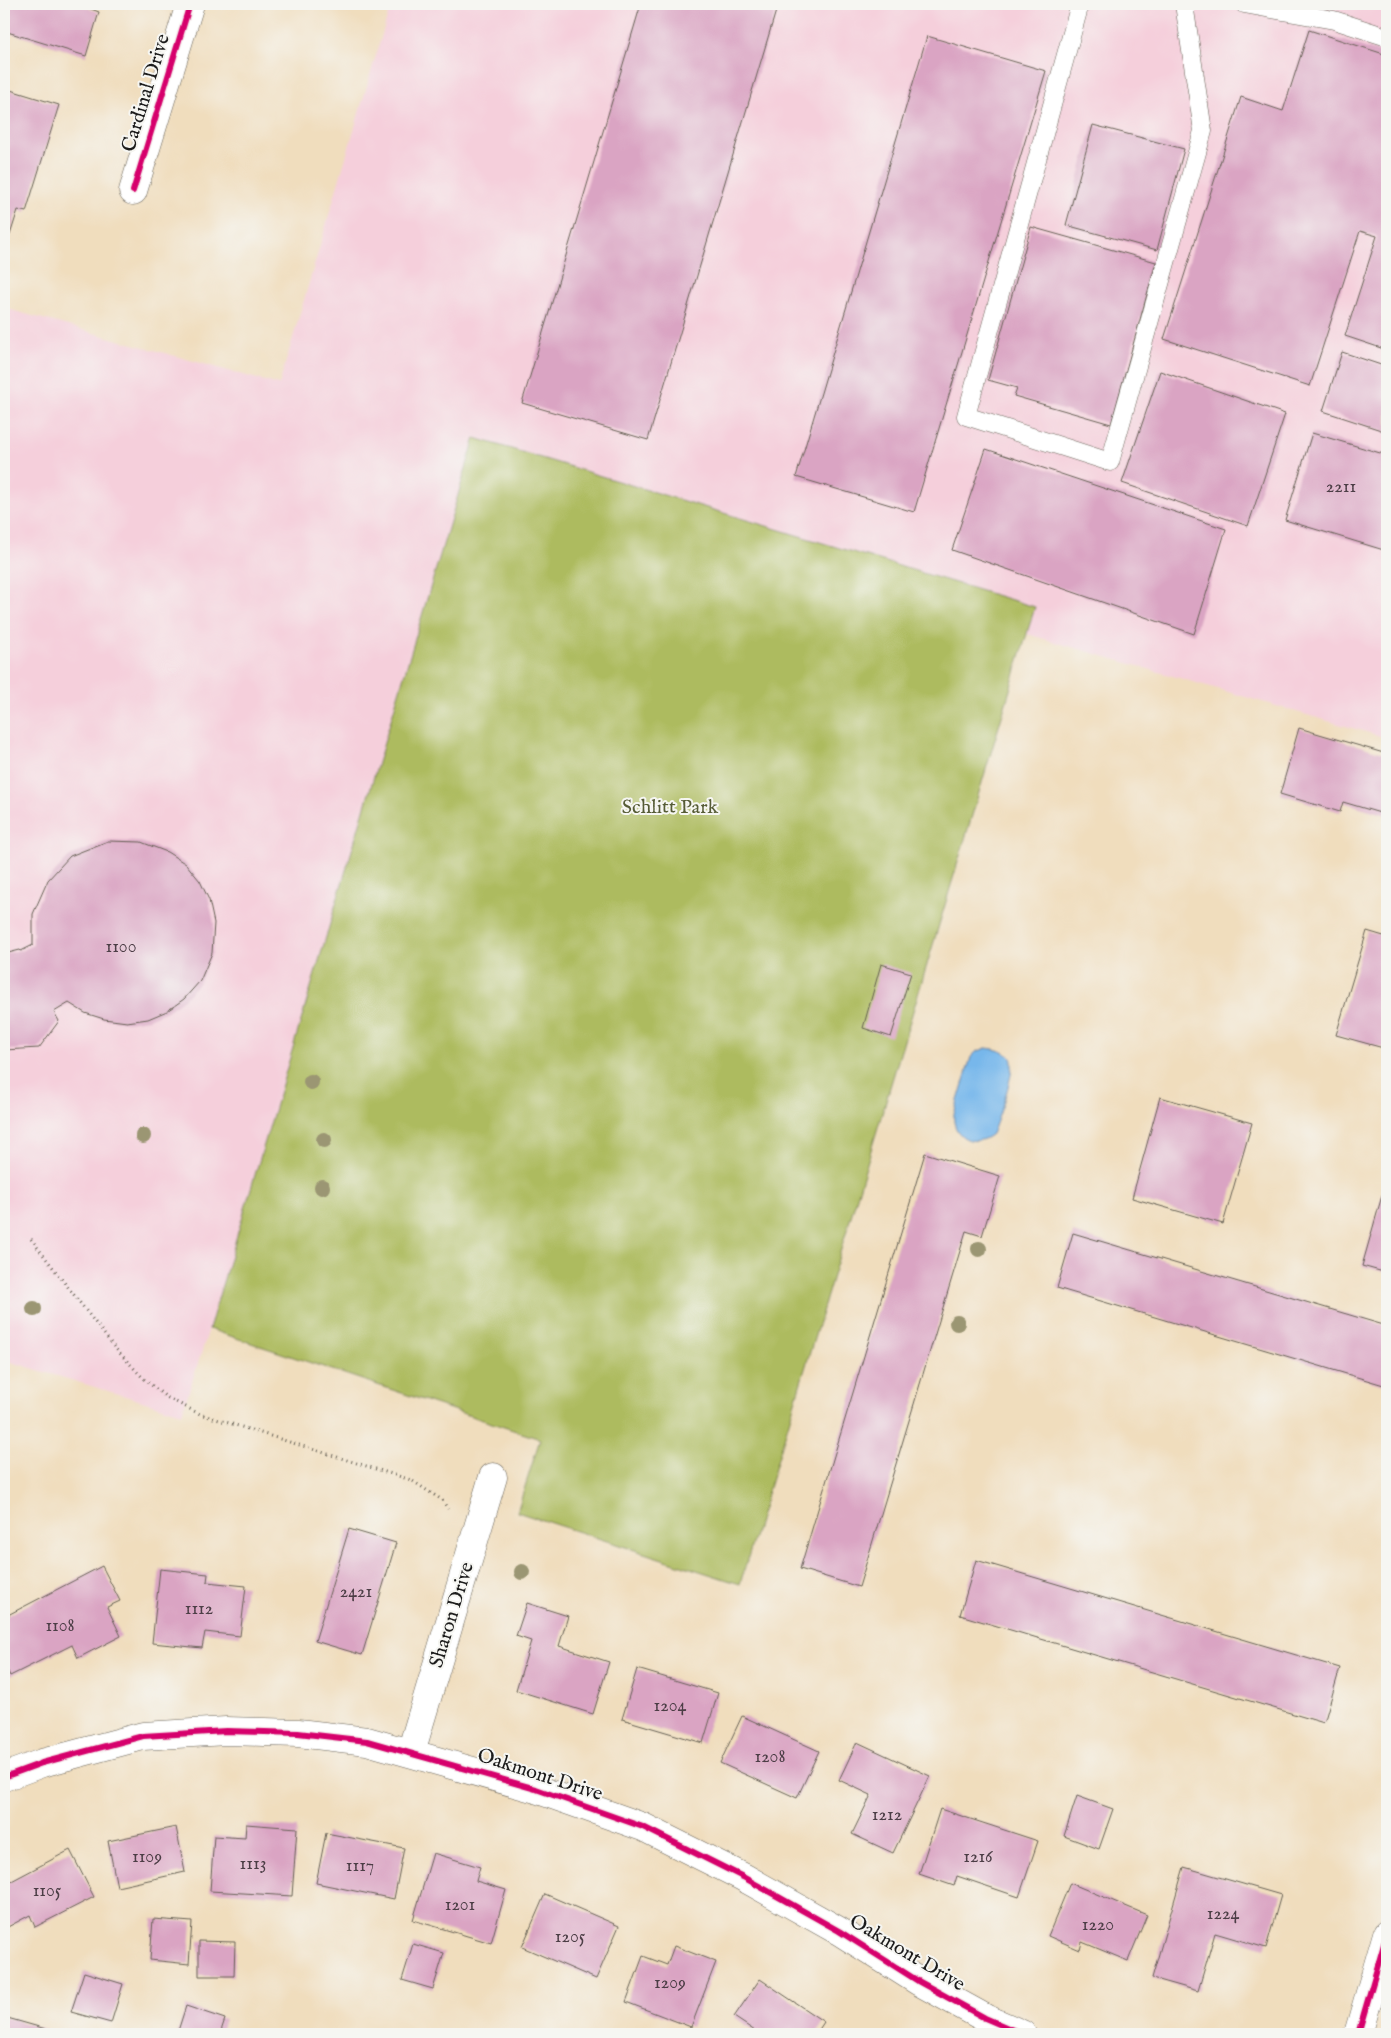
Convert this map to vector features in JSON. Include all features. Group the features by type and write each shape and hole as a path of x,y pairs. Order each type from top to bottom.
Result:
{"street":[{"name":"Cardinal Drive","path":"133,191 190,4"},
{"name":"Sharon Drive","path":"410,1752 493,1478"},
{"name":"Oakmont Drive","path":"4,1777 50,1760 143,1736 226,1731 298,1733 367,1740 536,1789 643,1827 743,1877 838,1931 918,1981 984,2018 1021,2034"},
{"path":"1358,2034 1387,1934"}],"lane":[{"path":"1080,4 966,416 1110,462 1203,131 1184,4"},
{"path":"1244,4 1334,20 1387,37"}],"path":[{"path":"30,1239 114,1347 144,1379 166,1397 200,1414 411,1480 442,1500 448,1509"}],"shaded area":[{"path":"391,4 1387,4 1387,738 1027,634 1034,607 475,439 209,1329 182,1413 4,1360 4,308 279,385"}],"green space":[{"name":"Schlitt Park","path":"475,438 1035,607 740,1584 517,1512 540,1439 209,1329"}],"water":[{"path":"986,1048 1000,1051 1009,1056 1012,1064 1011,1072 1006,1095 992,1134 985,1138 972,1140 960,1134 956,1129 954,1114 971,1057 976,1052"}],"building":[{"path":"4,4 78,4 99,12 86,56 4,31"},
{"path":"641,4 778,4 648,440 522,403"},
{"path":"1309,30 1387,55 1387,350 1345,336 1377,236 1360,231 1310,386 1164,339 1241,97 1283,111"},
{"path":"927,36 1046,71 914,512 796,477"},
{"path":"7,89 59,105 26,212 18,210 10,235 4,233 4,101"},
{"path":"1093,125 1184,149 1157,250 1066,225"},
{"path":"1031,227 1156,262 1111,424 1014,396 1017,388 988,380"},
{"path":"1342,352 1387,367 1387,432 1323,411"},
{"path":"1160,371 1285,414 1248,526 1122,483"},
{"path":"1312,433 1387,455 1387,551 1285,520"},
{"path":"986,449 1226,529 1194,634 952,550"},
{"path":"1299,728 1387,754 1387,815 1343,802 1340,812 1280,794"},
{"path":"108,841 141,842 167,852 186,864 200,881 209,900 214,923 212,953 200,981 184,999 167,1011 148,1019 127,1022 104,1019 85,1013 69,1003 54,1012 59,1021 39,1048 4,1050 4,954 21,951 33,945 33,914 48,880 70,856"},
{"path":"1367,931 1387,937 1387,1049 1336,1035"},
{"path":"881,964 911,973 891,1037 863,1028"},
{"path":"1160,1097 1252,1123 1223,1224 1132,1198"},
{"path":"925,1153 1000,1176 982,1236 966,1231 859,1587 800,1569"},
{"path":"1387,1178 1387,1273 1362,1266"},
{"path":"1073,1233 1387,1326 1387,1386 1057,1288"},
{"path":"349,1529 396,1543 362,1655 315,1641"},
{"path":"976,1560 1340,1668 1324,1723 960,1615"},
{"path":"102,1566 120,1601 107,1607 121,1636 78,1658 72,1645 10,1676 4,1663 4,1617"},
{"path":"160,1569 208,1574 207,1582 246,1586 240,1636 205,1632 202,1648 152,1643"},
{"path":"527,1603 568,1616 559,1646 609,1662 593,1714 516,1690 531,1641 516,1636"},
{"path":"637,1669 718,1693 703,1743 622,1719"},
{"path":"742,1716 819,1751 797,1798 720,1763"},
{"path":"857,1742 930,1776 893,1853 852,1834 871,1795 839,1780"},
{"path":"1077,1796 1113,1809 1099,1849 1064,1836"},
{"path":"940,1809 1038,1841 1019,1897 957,1876 954,1886 919,1874"},
{"path":"246,1824 297,1828 292,1896 210,1891 214,1836 245,1838"},
{"path":"176,1827 185,1872 117,1887 108,1841"},
{"path":"326,1833 404,1848 394,1899 316,1883"},
{"path":"70,1850 94,1897 35,1927 30,1915 4,1929 4,1885"},
{"path":"433,1853 480,1867 476,1881 506,1890 491,1943 413,1920"},
{"path":"1184,1867 1281,1895 1266,1948 1215,1933 1198,1991 1152,1978"},
{"path":"1070,1883 1147,1915 1128,1961 1082,1942 1080,1950 1048,1936"},
{"path":"545,1894 619,1926 596,1979 522,1947"},
{"path":"153,1919 192,1922 189,1964 150,1960"},
{"path":"199,1941 235,1942 234,1976 199,1976"},
{"path":"413,1944 444,1953 433,1989 402,1980"},
{"path":"674,1946 716,1962 691,2027 626,2002 643,1956 667,1965"},
{"path":"84,1972 123,1984 111,2023 71,2012"},
{"path":"760,1979 824,2022 816,2034 753,2034 755,2031 734,2017"},
{"path":"186,2006 225,2019 220,2034 177,2034"},
{"path":"4,2017 46,2029 45,2034 4,2034"}],"cycle path":[{"path":"133,191 190,4"},
{"path":"4,1777 42,1763 143,1736 226,1731 298,1733 367,1741 536,1789 643,1827 743,1877 839,1931 918,1981 985,2018 1022,2034"},
{"path":"1358,2034 1387,1934"}]}
